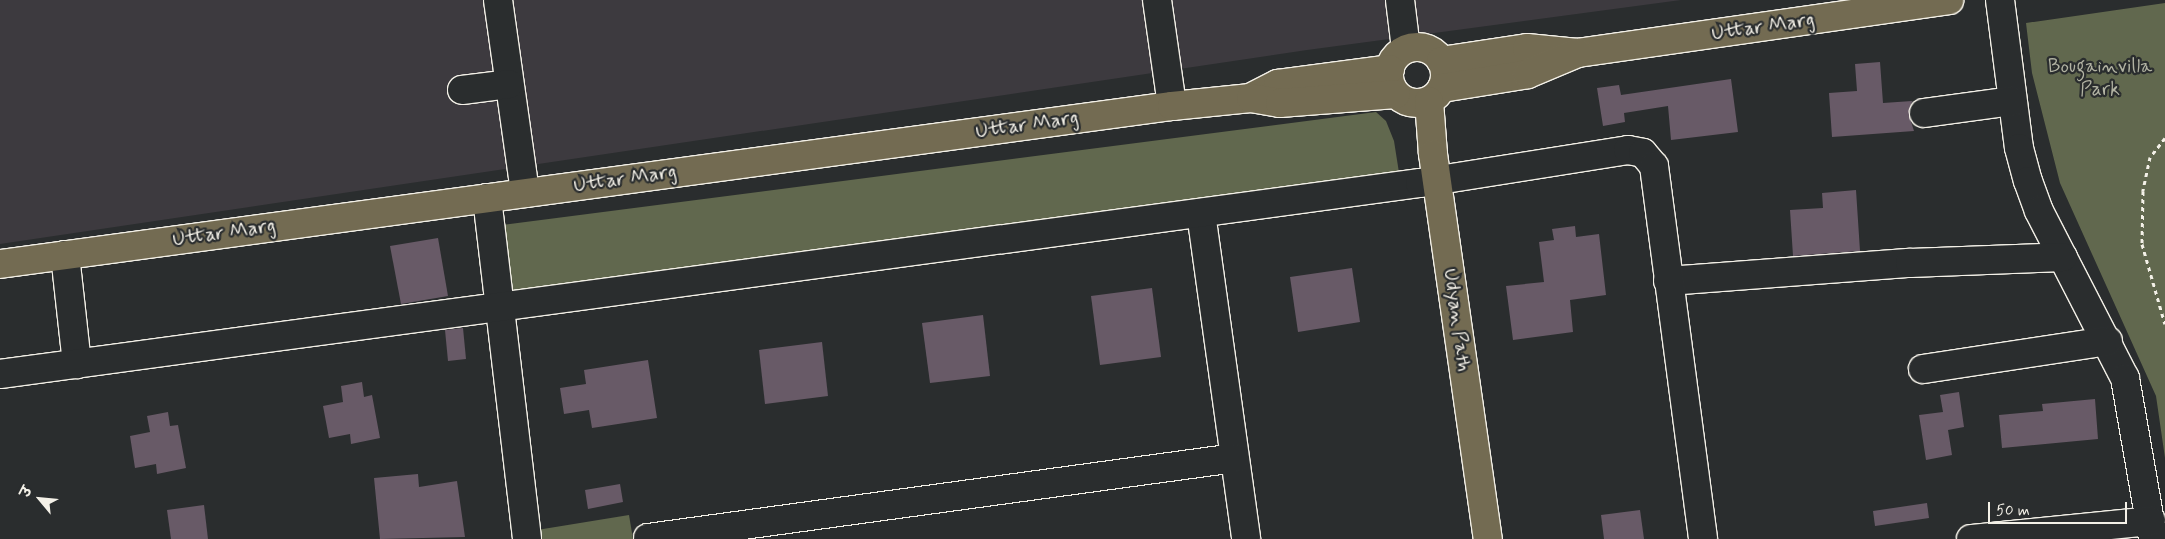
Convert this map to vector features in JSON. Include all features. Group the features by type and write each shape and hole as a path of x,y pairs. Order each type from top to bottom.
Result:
{"main road":[{"name":"Uttar Marg","path":"0,264 1172,106 1251,98 1280,103 1413,79 1444,70 1441,62 1527,48 1578,53 1949,0"},
{"name":"Uttar Marg","path":"1413,79 1528,74 1578,53"},
{"name":"Udyan Path","path":"1413,79 1428,182 1488,539"},
{"name":"Udyan Path","path":"1428,182 1472,539"}],"street":[{"path":"498,0 525,193"},
{"path":"1157,0 1172,106"},
{"path":"1400,0 1413,79"},
{"path":"1413,0 1413,79"},
{"path":"1971,539 2152,530 2127,386 2108,341 2063,257 2028,181 2019,148 2000,0"},
{"path":"462,90 510,84"},
{"path":"1924,113 2012,101"},
{"path":"0,374 1428,182 1628,150 1643,153 1654,166 1703,539"},
{"path":"487,198 527,539"},
{"path":"1201,212 1246,539"},
{"path":"65,255 77,364"},
{"path":"1668,282 1910,263 2063,257"},
{"path":"1923,369 2108,341"},
{"path":"648,538 1235,458"}],"path":[{"path":"2165,138 2150,157 2143,191 2142,244 2165,324"}],"shaded area":[{"path":"0,0 1681,0 1307,50 0,244"}],"green space":[{"name":"Bougainvilla Park","path":"2165,3 2165,458 2156,396 2060,183 2032,73 2026,23"},
{"path":"1376,112 1386,121 1394,141 1400,179 513,299 502,225"},
{"path":"629,515 633,539 538,539 537,530"}],"building":[{"path":"1880,62 1883,103 1912,101 1909,115 1914,131 1832,137 1829,93 1857,91 1855,64"},
{"path":"1731,79 1738,132 1671,140 1668,106 1624,113 1625,122 1603,126 1597,88 1619,85 1621,95"},
{"path":"1856,190 1860,251 1793,256 1790,210 1823,208 1822,193"},
{"path":"1575,226 1576,237 1599,234 1606,295 1570,300 1573,332 1513,340 1506,286 1544,282 1539,242 1554,240 1552,229"},
{"path":"438,238 448,296 401,304 390,246"},
{"path":"1352,268 1360,322 1298,332 1290,277"},
{"path":"1152,288 1161,357 1100,365 1091,296"},
{"path":"983,315 990,376 930,383 922,323"},
{"path":"463,328 466,359 448,361 445,330"},
{"path":"822,342 828,396 765,404 759,350"},
{"path":"648,360 657,418 592,428 589,410 564,414 560,388 586,384 584,370"},
{"path":"362,382 364,397 372,395 380,438 351,444 350,434 329,438 323,406 343,402 341,386"},
{"path":"1959,392 1964,427 1948,430 1952,455 1926,460 1919,415 1943,412 1940,395"},
{"path":"2095,399 2098,439 2002,448 1999,415 2043,411 2042,404"},
{"path":"168,412 170,426 178,425 186,468 157,474 156,464 135,468 130,436 150,432 147,416"},
{"path":"418,474 419,487 457,481 465,537 380,539 374,478"},
{"path":"620,484 623,502 588,509 585,490"},
{"path":"1927,503 1929,518 1875,526 1873,511"},
{"path":"204,505 208,539 171,539 167,510"},
{"path":"1640,510 1644,539 1604,539 1601,515"}]}
